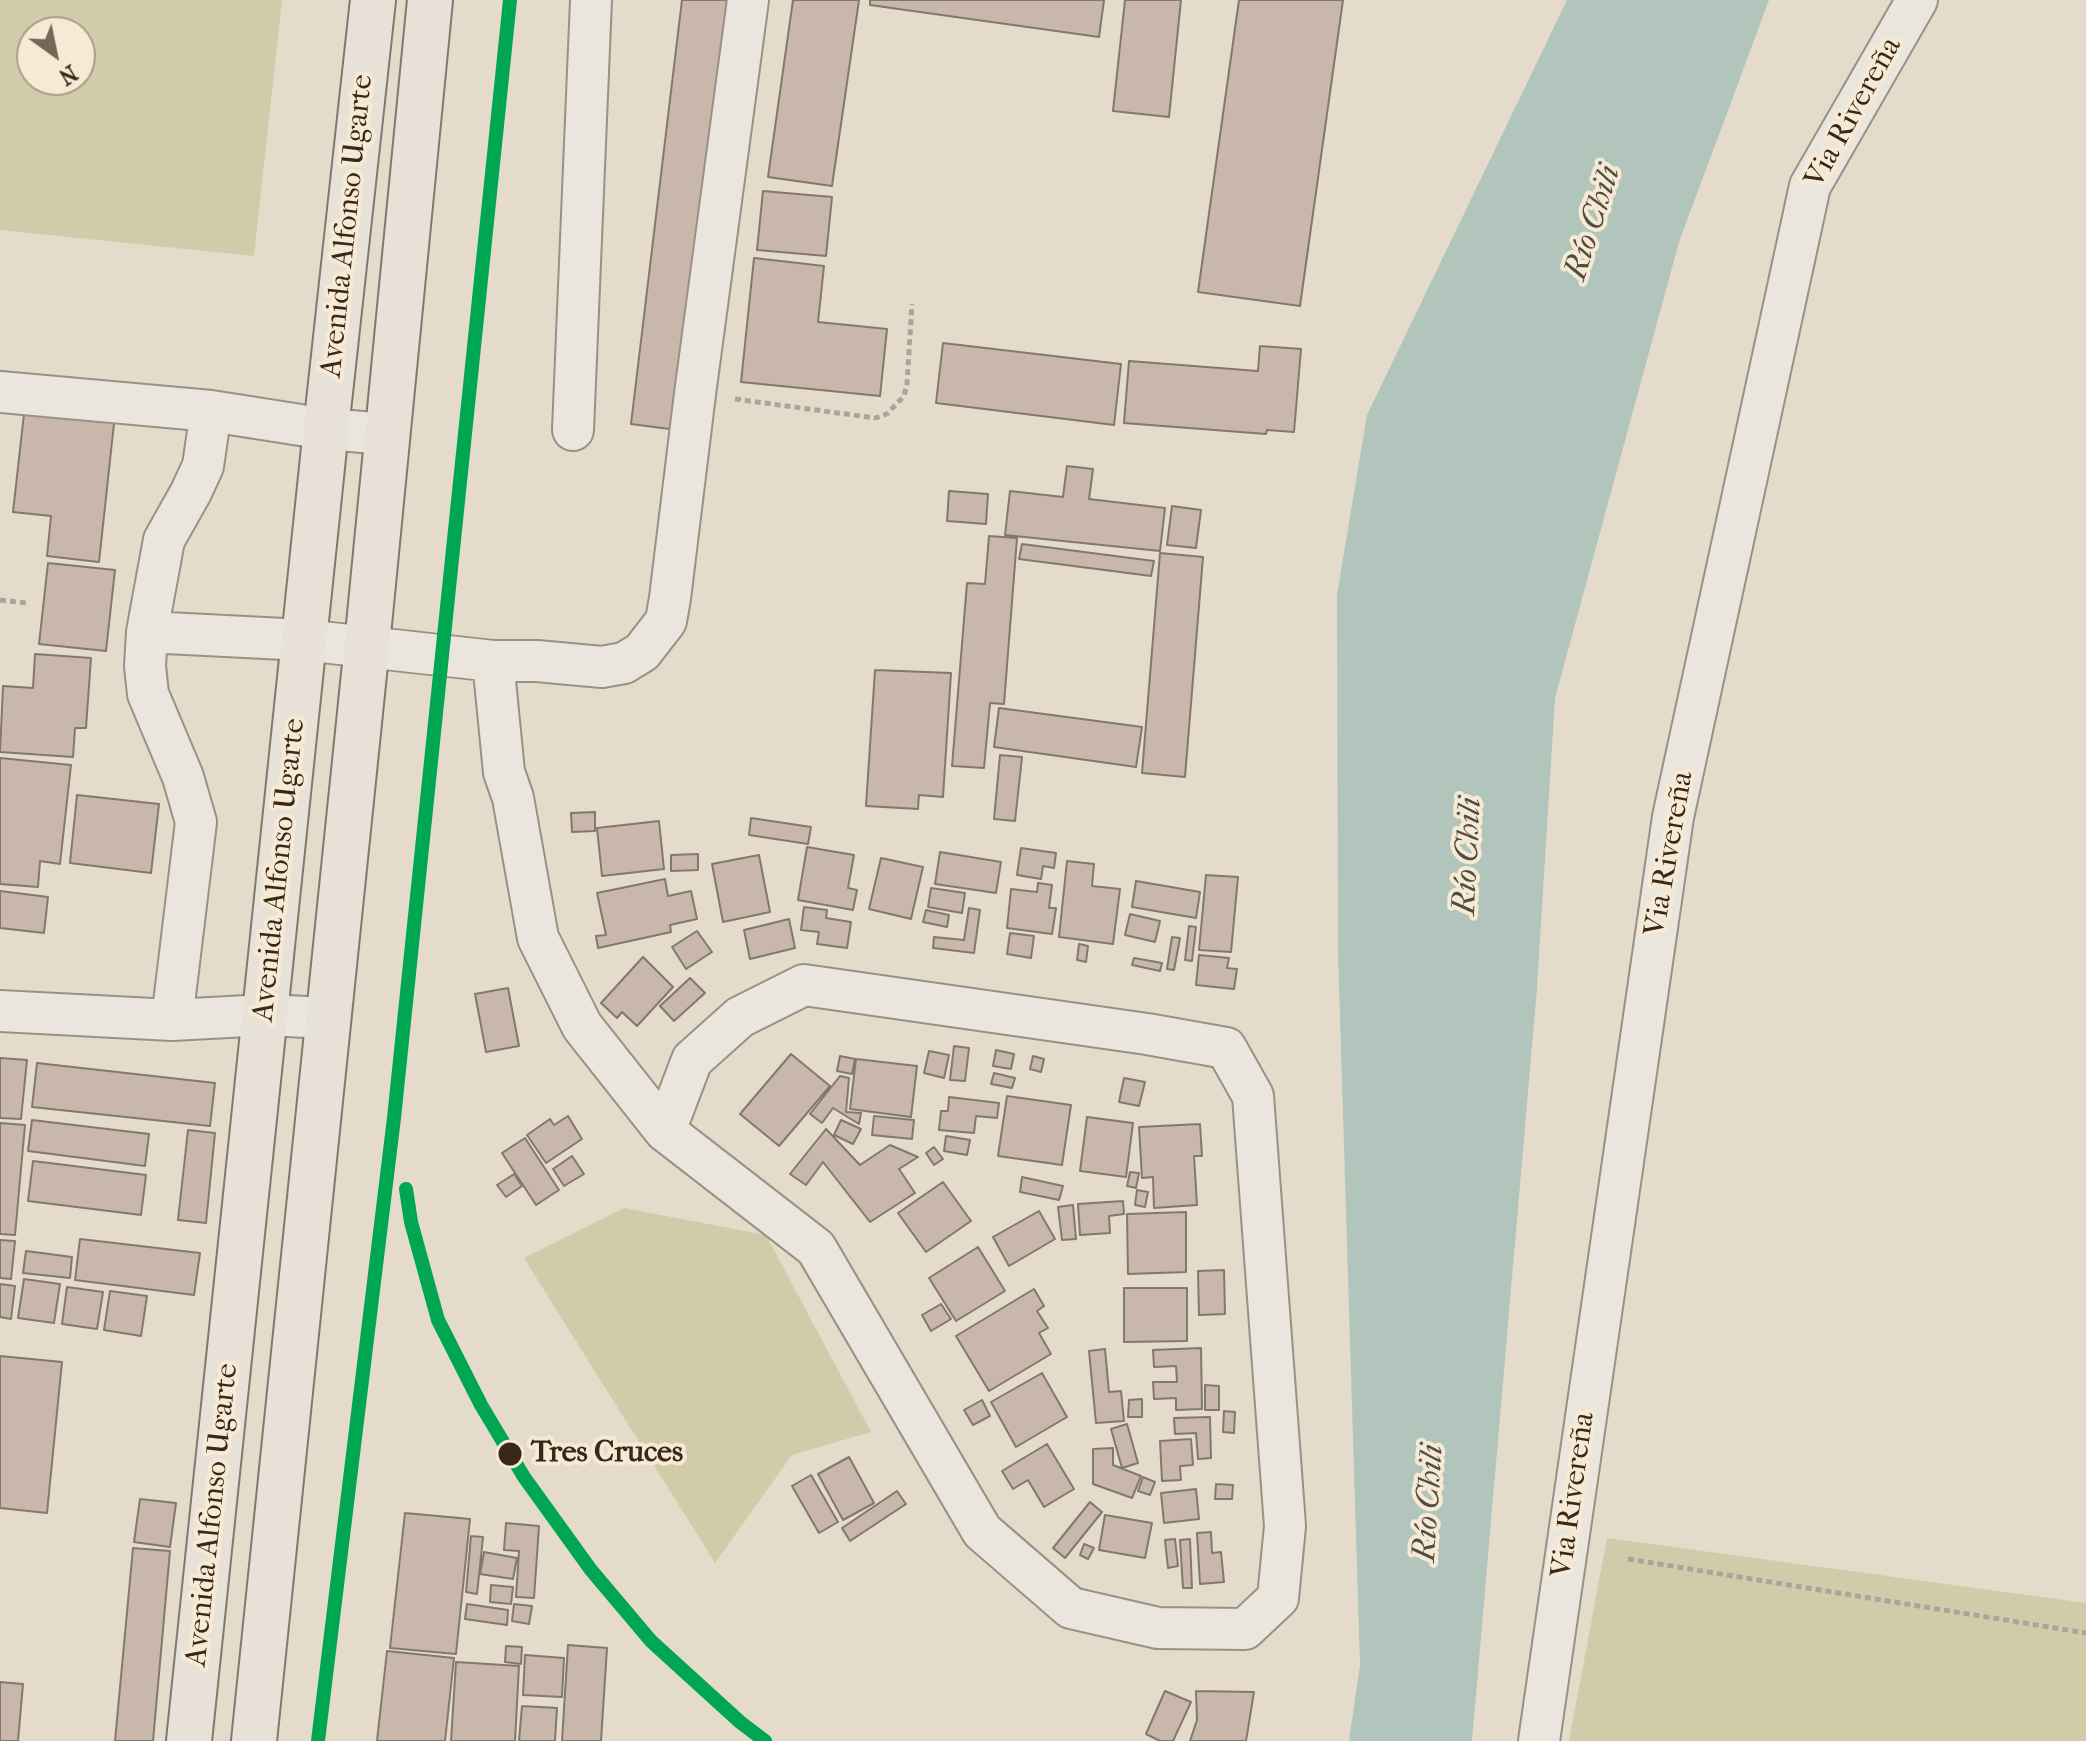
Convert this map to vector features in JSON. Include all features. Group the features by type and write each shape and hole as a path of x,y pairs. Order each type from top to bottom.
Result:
{"main road":[{"name":"Avenida Alfonso Ugarte","path":"189,1741 373,0"},
{"name":"Avenida Alfonso Ugarte","path":"254,1741 430,0"}],"street":[{"path":"573,430 591,0"},
{"path":"147,632 304,640 493,661 537,661 602,667 624,663 642,652 666,621 670,598 748,0"},
{"name":"Via Rivereña","path":"1539,1741 1673,817 1810,186 1917,0"},
{"path":"0,392 211,411 326,429 387,434"},
{"path":"172,1020 196,822 183,777 148,694 145,666 147,632 164,540 203,466 211,411"},
{"path":"493,661 504,772 513,798 538,938 582,1026 665,1131 816,1248 982,1531 1071,1608 1158,1628 1245,1629 1278,1598 1285,1526 1253,1096 1226,1048 804,985 740,1017 692,1060 665,1131"},
{"path":"0,1011 172,1020 266,1015 328,1018"}],"path":[{"path":"695,394 875,418 887,414 904,396 907,384 912,304"},
{"path":"0,600 27,603"},
{"path":"1628,1559 2086,1633"}],"shaded area":[{"path":"0,0 282,0 254,256 0,230"},
{"path":"624,1208 766,1235 871,1432 792,1455 715,1563 524,1258"},
{"path":"1607,1538 2086,1603 2086,1741 1569,1741"}],"water":[{"name":"Río Chili","path":"1567,0 1769,0 1679,242 1555,698 1537,988 1472,1741 1349,1741 1360,1665 1338,952 1337,595 1367,415"}],"building":[{"path":"682,0 728,0 677,430 631,424"},
{"path":"793,0 859,0 832,186 768,177"},
{"path":"870,0 1104,0 1099,37 870,5"},
{"path":"1125,0 1181,0 1169,117 1113,111"},
{"path":"1239,0 1343,0 1300,306 1198,292"},
{"path":"763,191 832,197 826,256 757,250"},
{"path":"754,258 824,266 818,322 887,329 880,396 741,382"},
{"path":"943,343 1121,364 1114,425 936,403"},
{"path":"1260,346 1301,349 1294,432 1267,430 1266,434 1124,423 1129,361 1258,371"},
{"path":"26,396 116,405 99,562 47,556 51,516 13,512"},
{"path":"1067,466 1093,469 1089,499 1165,508 1160,551 1005,535 1010,491 1063,497"},
{"path":"949,491 988,494 986,524 947,521"},
{"path":"1172,506 1201,510 1196,548 1167,545"},
{"path":"989,536 1017,538 1004,704 990,703 984,768 952,766 967,583 985,584"},
{"path":"1022,544 1154,561 1151,576 1019,559"},
{"path":"1160,553 1203,557 1185,777 1142,773"},
{"path":"48,563 115,570 106,651 39,644"},
{"path":"35,654 91,658 86,728 75,728 73,757 0,752 3,686 33,688"},
{"path":"875,670 951,673 943,797 919,795 918,809 866,806"},
{"path":"999,708 1142,727 1136,767 994,747"},
{"path":"1000,755 1022,757 1015,821 994,819"},
{"path":"0,758 71,765 60,864 40,861 38,887 0,884"},
{"path":"77,795 159,804 151,873 70,863"},
{"path":"595,812 595,831 572,832 571,813"},
{"path":"751,818 811,827 808,844 749,835"},
{"path":"659,821 664,869 602,876 597,828"},
{"path":"807,847 854,855 848,888 857,890 853,910 798,900"},
{"path":"1021,848 1056,853 1054,868 1043,866 1041,879 1017,875"},
{"path":"940,852 1001,862 996,893 935,884"},
{"path":"698,854 698,870 671,871 671,855"},
{"path":"759,855 770,912 723,922 712,864"},
{"path":"881,858 923,867 911,919 869,909"},
{"path":"1067,861 1094,864 1092,886 1120,889 1113,944 1059,937"},
{"path":"1206,875 1238,877 1231,952 1199,950"},
{"path":"665,879 668,896 691,891 697,919 670,925 671,932 598,948 596,936 606,935 597,893"},
{"path":"1136,881 1200,892 1196,918 1132,907"},
{"path":"1038,883 1052,885 1049,908 1056,908 1052,934 1007,928 1011,889 1037,892"},
{"path":"931,888 965,893 962,913 928,907"},
{"path":"0,891 48,897 44,933 0,928"},
{"path":"804,907 827,910 826,918 851,922 847,948 817,944 819,932 801,930"},
{"path":"969,908 980,910 974,953 933,948 934,937 964,940"},
{"path":"926,910 949,915 947,927 923,922"},
{"path":"1130,914 1160,921 1155,942 1125,935"},
{"path":"789,919 795,948 750,959 744,930"},
{"path":"1189,926 1196,927 1192,961 1185,960"},
{"path":"697,931 712,952 686,969 672,947"},
{"path":"1010,933 1034,936 1031,958 1007,954"},
{"path":"1172,937 1180,938 1174,970 1167,969"},
{"path":"1079,944 1088,946 1086,962 1077,960"},
{"path":"1199,955 1229,958 1227,968 1237,969 1234,989 1196,985"},
{"path":"643,957 673,987 637,1026 622,1012 617,1018 601,1003"},
{"path":"1134,958 1162,963 1160,971 1132,965"},
{"path":"690,978 705,993 674,1021 660,1006"},
{"path":"508,988 519,1046 486,1052 475,994"},
{"path":"954,1046 969,1048 965,1081 950,1080"},
{"path":"996,1050 1014,1054 1011,1069 993,1066"},
{"path":"929,1051 949,1055 944,1078 924,1073"},
{"path":"791,1054 830,1086 779,1146 740,1114"},
{"path":"840,1056 855,1059 852,1074 837,1071"},
{"path":"1033,1056 1044,1059 1041,1072 1030,1069"},
{"path":"0,1058 27,1060 21,1119 0,1118"},
{"path":"856,1059 917,1066 911,1117 850,1109"},
{"path":"37,1063 215,1083 210,1126 32,1107"},
{"path":"994,1073 1015,1078 1012,1088 991,1084"},
{"path":"840,1076 849,1078 846,1112 861,1113 859,1124 833,1108 822,1123 810,1114"},
{"path":"1124,1078 1145,1082 1139,1106 1119,1102"},
{"path":"1007,1096 1071,1105 1062,1165 998,1156"},
{"path":"949,1097 999,1103 997,1118 976,1116 974,1133 939,1130 941,1111 948,1111"},
{"path":"568,1116 582,1139 546,1163 527,1135 550,1119 554,1125"},
{"path":"874,1116 914,1120 912,1139 872,1135"},
{"path":"1087,1117 1133,1123 1126,1177 1080,1171"},
{"path":"32,1120 149,1134 145,1166 28,1151"},
{"path":"841,1120 861,1129 853,1144 834,1135"},
{"path":"0,1123 25,1125 15,1235 0,1234"},
{"path":"1200,1124 1202,1156 1194,1156 1197,1205 1154,1208 1153,1177 1142,1178 1139,1127"},
{"path":"826,1129 860,1165 890,1145 918,1157 899,1169 915,1193 870,1222 823,1162 806,1185 790,1174"},
{"path":"188,1130 215,1133 206,1223 178,1220"},
{"path":"946,1136 970,1140 967,1155 944,1151"},
{"path":"525,1138 559,1190 536,1205 502,1153"},
{"path":"934,1147 943,1159 934,1165 926,1153"},
{"path":"572,1156 584,1174 564,1186 553,1169"},
{"path":"33,1161 146,1175 141,1215 28,1201"},
{"path":"1130,1172 1139,1173 1136,1188 1127,1186"},
{"path":"514,1174 522,1186 506,1197 497,1185"},
{"path":"1022,1177 1063,1186 1059,1200 1020,1192"},
{"path":"943,1182 971,1221 926,1252 898,1213"},
{"path":"1137,1190 1148,1192 1145,1207 1135,1205"},
{"path":"1123,1201 1124,1214 1109,1216 1110,1233 1080,1235 1078,1204"},
{"path":"1073,1205 1076,1239 1062,1240 1058,1207"},
{"path":"1039,1211 1055,1239 1009,1266 993,1237"},
{"path":"1186,1212 1186,1272 1128,1274 1127,1214"},
{"path":"80,1239 200,1253 194,1295 75,1280"},
{"path":"0,1240 15,1241 11,1279 0,1278"},
{"path":"978,1247 1005,1291 956,1321 929,1278"},
{"path":"26,1251 72,1257 70,1278 23,1273"},
{"path":"1224,1270 1225,1314 1199,1315 1198,1271"},
{"path":"24,1279 60,1284 54,1323 18,1318"},
{"path":"0,1284 15,1286 11,1319 0,1317"},
{"path":"67,1287 103,1292 97,1329 62,1324"},
{"path":"1124,1288 1187,1288 1187,1341 1124,1342"},
{"path":"1034,1289 1044,1306 1037,1311 1048,1328 1039,1333 1051,1354 989,1391 956,1336"},
{"path":"110,1291 147,1296 141,1336 104,1330"},
{"path":"941,1304 951,1319 931,1331 922,1315"},
{"path":"1201,1348 1202,1409 1176,1410 1176,1398 1154,1399 1153,1382 1177,1382 1176,1366 1154,1367 1153,1350"},
{"path":"1105,1349 1109,1392 1121,1391 1124,1421 1096,1423 1089,1351"},
{"path":"0,1356 62,1362 47,1513 0,1508"},
{"path":"1042,1373 1067,1417 1016,1447 991,1402"},
{"path":"1205,1385 1219,1386 1219,1410 1205,1410"},
{"path":"1142,1399 1142,1417 1128,1417 1129,1400"},
{"path":"982,1400 990,1416 973,1425 964,1410"},
{"path":"1224,1411 1235,1412 1234,1433 1223,1432"},
{"path":"1210,1417 1211,1458 1198,1459 1196,1433 1175,1434 1174,1418"},
{"path":"1127,1424 1138,1463 1122,1468 1111,1429"},
{"path":"1191,1439 1193,1465 1180,1466 1181,1480 1162,1481 1160,1441"},
{"path":"1047,1444 1074,1489 1044,1507 1028,1480 1013,1489 1002,1471"},
{"path":"1113,1448 1113,1465 1141,1476 1132,1498 1093,1484 1093,1449"},
{"path":"849,1457 874,1503 843,1520 818,1474"},
{"path":"811,1475 838,1522 819,1533 792,1486"},
{"path":"1143,1477 1155,1482 1150,1495 1138,1491"},
{"path":"1216,1484 1233,1485 1232,1499 1215,1499"},
{"path":"1196,1489 1199,1519 1164,1523 1161,1493"},
{"path":"897,1491 906,1504 850,1541 842,1528"},
{"path":"140,1499 176,1503 170,1547 134,1542"},
{"path":"1090,1502 1102,1512 1065,1558 1053,1548"},
{"path":"405,1513 470,1519 456,1654 390,1648"},
{"path":"1105,1515 1152,1523 1145,1558 1099,1550"},
{"path":"506,1523 539,1526 534,1598 516,1597 519,1551 504,1550"},
{"path":"1211,1532 1212,1553 1221,1552 1224,1582 1200,1584 1197,1533"},
{"path":"471,1536 483,1537 477,1594 466,1592"},
{"path":"1175,1539 1178,1566 1168,1568 1165,1540"},
{"path":"1190,1539 1192,1588 1183,1588 1180,1540"},
{"path":"1084,1544 1094,1548 1088,1559 1080,1555"},
{"path":"133,1548 170,1551 153,1741 115,1741"},
{"path":"484,1552 517,1558 513,1579 480,1574"},
{"path":"491,1585 513,1587 511,1604 490,1602"},
{"path":"467,1604 508,1610 507,1625 465,1619"},
{"path":"514,1604 532,1606 529,1624 512,1621"},
{"path":"568,1645 607,1648 601,1741 562,1741"},
{"path":"506,1646 522,1647 521,1664 505,1662"},
{"path":"387,1651 454,1658 445,1741 377,1741"},
{"path":"525,1655 564,1658 562,1697 523,1695"},
{"path":"456,1662 519,1666 515,1741 451,1741"},
{"path":"0,1682 23,1684 18,1741 0,1741"},
{"path":"1165,1691 1191,1702 1173,1741 1160,1741 1146,1734"},
{"path":"1196,1691 1254,1692 1246,1741 1190,1741 1197,1720"},
{"path":"522,1706 557,1708 555,1741 519,1741"}],"transit line":[{"path":"318,1741 394,1118 510,0"},
{"path":"406,1189 411,1222 438,1320 481,1405 524,1477 591,1570 651,1641 765,1741"}],"place":[{"name":"Tres Cruces","path":"510,1454"}]}
